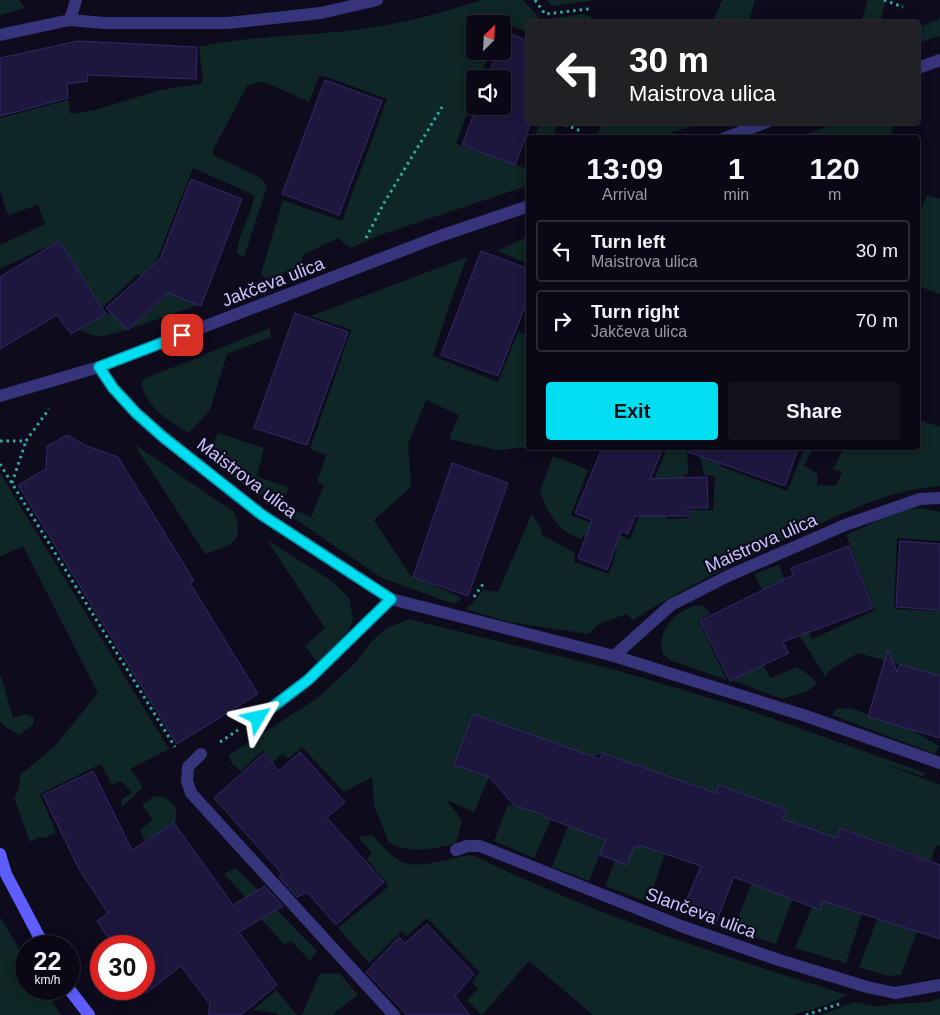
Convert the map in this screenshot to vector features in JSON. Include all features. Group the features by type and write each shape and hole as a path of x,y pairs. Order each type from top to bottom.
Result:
{"main road":[{"path":"0,854 3,876 38,935"},
{"path":"78,1000 89,1015"}],"street":[{"path":"70,20 76,0"},
{"path":"0,35 70,20 104,23 228,23 321,13 377,0"},
{"path":"920,67 940,60"},
{"path":"733,135 759,125"},
{"name":"Jakčeva ulica","path":"0,396 99,367 368,264 526,207"},
{"name":"Maistrova ulica","path":"99,367 119,394 163,437 262,515 391,599 614,656 818,720 940,763"},
{"name":"Maistrova ulica","path":"614,656 671,605 728,576 845,525 920,499 940,498"},
{"path":"258,718 308,680 391,599"},
{"path":"200,754 188,767 187,781 191,793 394,1015"},
{"name":"Slančeva ulica","path":"456,850 467,846 480,846 680,926 779,960 867,987 895,993 940,985"}],"path":[{"path":"535,0 545,14 589,9"},
{"path":"884,0 904,7"},
{"path":"368,264 366,238 384,203 442,106"},
{"path":"566,125 583,132"},
{"path":"12,484 26,441 48,409"},
{"path":"0,441 26,441"},
{"path":"0,464 188,767"},
{"path":"200,754 258,718"}],"green space":[{"path":"0,0 19,0 25,8 0,15"},
{"path":"482,0 523,0 541,20 526,20 526,32 511,26 511,15 466,15 466,60 487,60 483,70 466,70 467,115 456,144 525,168 526,165 526,186 380,235 350,248 338,238 303,255 300,267 266,279 261,274 283,200 342,221 387,99 319,76 309,102 262,81 247,86 214,148 213,155 261,178 267,186 244,257 237,254 238,246 251,210 254,195 193,168 148,282 138,274 102,308 59,241 0,269 0,245 45,224 38,205 8,215 0,191 0,118 68,100 71,114 95,110 160,90 200,84 203,81 199,47 254,38 347,31 398,23"},
{"path":"547,0 596,0 552,6"},
{"path":"722,0 755,0 750,20 714,20"},
{"path":"868,0 886,0 881,20 862,20"},
{"path":"582,14 591,16 591,20 541,20"},
{"path":"940,16 940,36 920,42 920,26 938,20"},
{"path":"539,125 557,126 554,135 536,135"},
{"path":"601,125 694,125 664,135 597,135"},
{"path":"830,125 894,125 890,135 805,135"},
{"path":"927,195 940,199 940,294 920,287 920,211"},
{"path":"526,237 526,263 497,251"},
{"path":"467,257 433,356 498,382 518,332 526,335 526,447 497,450 449,439 459,415 426,400 408,444 411,487 374,520 410,575 462,598 454,604 382,578 218,467 208,452 218,433 264,448 257,476 289,488 282,504 311,517 324,485 317,482 326,455 310,449 351,330 311,316"},
{"path":"150,285 199,305 129,329 161,300"},
{"path":"110,312 128,330 99,337 79,330"},
{"path":"270,328 271,337 227,354 210,410 189,433 166,418 149,401 141,384 144,379"},
{"path":"920,420 940,427 940,486 920,488 862,505 769,547 633,620 626,614 599,624 588,634 509,622 465,609 475,601 483,590 498,592 532,514 540,526 542,535 575,553 574,562 609,574 617,549 583,536 581,539 573,536 554,521 546,507 540,491 553,456 588,470 571,515 630,539 666,450 687,450 688,473 684,475 684,482 665,481 667,519 689,518 689,510 713,510 715,476 704,475 700,455 701,450 726,450 720,466 787,491 804,450 812,450 804,465 818,475 817,485 836,486 842,472 833,469 843,450 920,450"},
{"path":"134,444 234,512 238,531 237,537 233,542 205,554"},
{"path":"0,473 169,749 130,769 139,780 142,788 122,807 121,800 132,792 121,781 112,785 101,764 40,794 56,832 45,838 39,837 30,842 14,797 19,789 20,775 55,746 98,693 23,546 0,557"},
{"path":"923,508 940,512 940,541 897,538 894,609 940,611 940,676 858,653 830,670 825,676 792,624 782,628 754,574 779,565 792,600 812,639 875,610 846,535 901,510"},
{"path":"267,540 332,581 349,598 353,619 349,630 318,664 305,646 325,628"},
{"path":"698,605 705,607 711,614 698,620 727,680 672,661 663,654 662,637 670,622 682,611"},
{"path":"409,619 616,670 743,708 925,773 922,776 882,763 940,785 940,846 936,845 931,861 841,828 837,838 783,819 786,810 719,785 716,793 602,753 593,757 473,714 454,765 489,777 474,812 446,800 462,820 456,844 430,849 414,849 389,843 374,805 372,777 344,792 302,747 288,759 283,753 272,763 263,750 241,771 232,764 229,755 319,697 355,663 371,642 387,628"},
{"path":"763,665 771,678 797,667 812,677 817,684 808,691 782,699 732,680"},
{"path":"0,673 13,718 26,714 34,718 33,725 19,735 0,721"},
{"path":"851,708 869,715 868,717 910,729 939,746 935,754 832,715 836,709"},
{"path":"161,796 172,803 176,809 175,823 145,841 140,830 153,820 142,805 153,797"},
{"path":"549,796 542,816 551,820 534,858 494,841 508,804 517,806"},
{"path":"646,821 665,854 648,902 605,886 615,861 627,865 634,847 638,848"},
{"path":"568,826 607,837 589,881 552,867"},
{"path":"372,835 391,855 405,863 427,864 467,855 475,856 565,897 658,933 847,995 827,1005 792,1015 593,1015 529,961 482,1015 467,1000 478,989 472,982 479,972 427,918 407,936 402,931 369,963 338,928 389,886 367,859 372,853 358,837"},
{"path":"236,868 317,951 310,961 291,941 285,945 261,919 264,917 224,874"},
{"path":"755,875 781,895 792,900 776,944 733,930"},
{"path":"830,880 858,890 851,911 862,914 846,963 795,948 812,907 820,910"},
{"path":"893,898 917,931 901,975 887,976 859,967 877,919 886,921"},
{"path":"0,917 15,942 15,1000 51,1000 61,1015 0,1015"},
{"path":"320,973 340,974 358,995 334,1013 335,1015 302,1015"},
{"path":"276,990 297,1015 277,1015 277,1013 253,1010"},
{"path":"940,998 940,1015 821,1015 855,1002 879,1007 892,1004 930,1002"}],"building":[{"path":"511,34 526,40 526,125 529,125 529,128 515,165 462,145 474,115 511,115 511,70 491,70 494,60 511,60"},
{"path":"78,41 197,47 196,79 87,75 88,81 67,84 68,98 0,116 0,58"},
{"path":"325,80 382,101 339,215 282,194"},
{"path":"191,179 242,199 201,306 168,293 128,330 106,308 160,259"},
{"path":"59,241 106,314 71,334 57,315 0,349 0,277"},
{"path":"481,251 526,268 526,304 498,376 441,355"},
{"path":"295,313 348,332 307,445 254,428"},
{"path":"67,435 87,446 118,457 194,581 190,583 258,694 177,744 18,485 46,469 47,446"},
{"path":"601,450 662,450 650,479 707,477 708,508 688,508 688,516 635,516 628,534 621,531 607,570 578,558 592,520 575,513"},
{"path":"688,450 797,450 785,486 688,452"},
{"path":"452,463 508,483 468,596 413,577"},
{"path":"900,541 940,544 940,610 896,607"},
{"path":"849,546 873,608 783,642 789,653 730,681 700,621 793,575 791,568"},
{"path":"888,649 897,672 900,664 940,676 940,738 868,717"},
{"path":"473,714 600,759 602,753 716,793 719,785 787,810 783,819 837,838 840,828 940,865 940,939 823,901 820,910 734,877 715,925 682,911 701,866 639,845 638,848 634,847 627,865 600,855 606,840 542,816 543,814 515,806 489,777 454,765"},
{"path":"300,752 345,802 327,818 384,882 336,925 307,892 297,897 279,877 283,875 214,798 264,753 279,771"},
{"path":"93,771 132,850 174,823 233,905 265,886 283,906 239,932 277,985 241,1015 208,1015 210,1004 181,966 155,986 155,935 107,935 97,921 108,913 79,869 43,795"},
{"path":"427,924 474,974 455,996 470,1015 407,1015 366,972 399,937 405,943"}],"route":[{"path":"182,335 99,367 113,388 136,413 163,437 262,515 391,599 308,680 258,718"}]}
